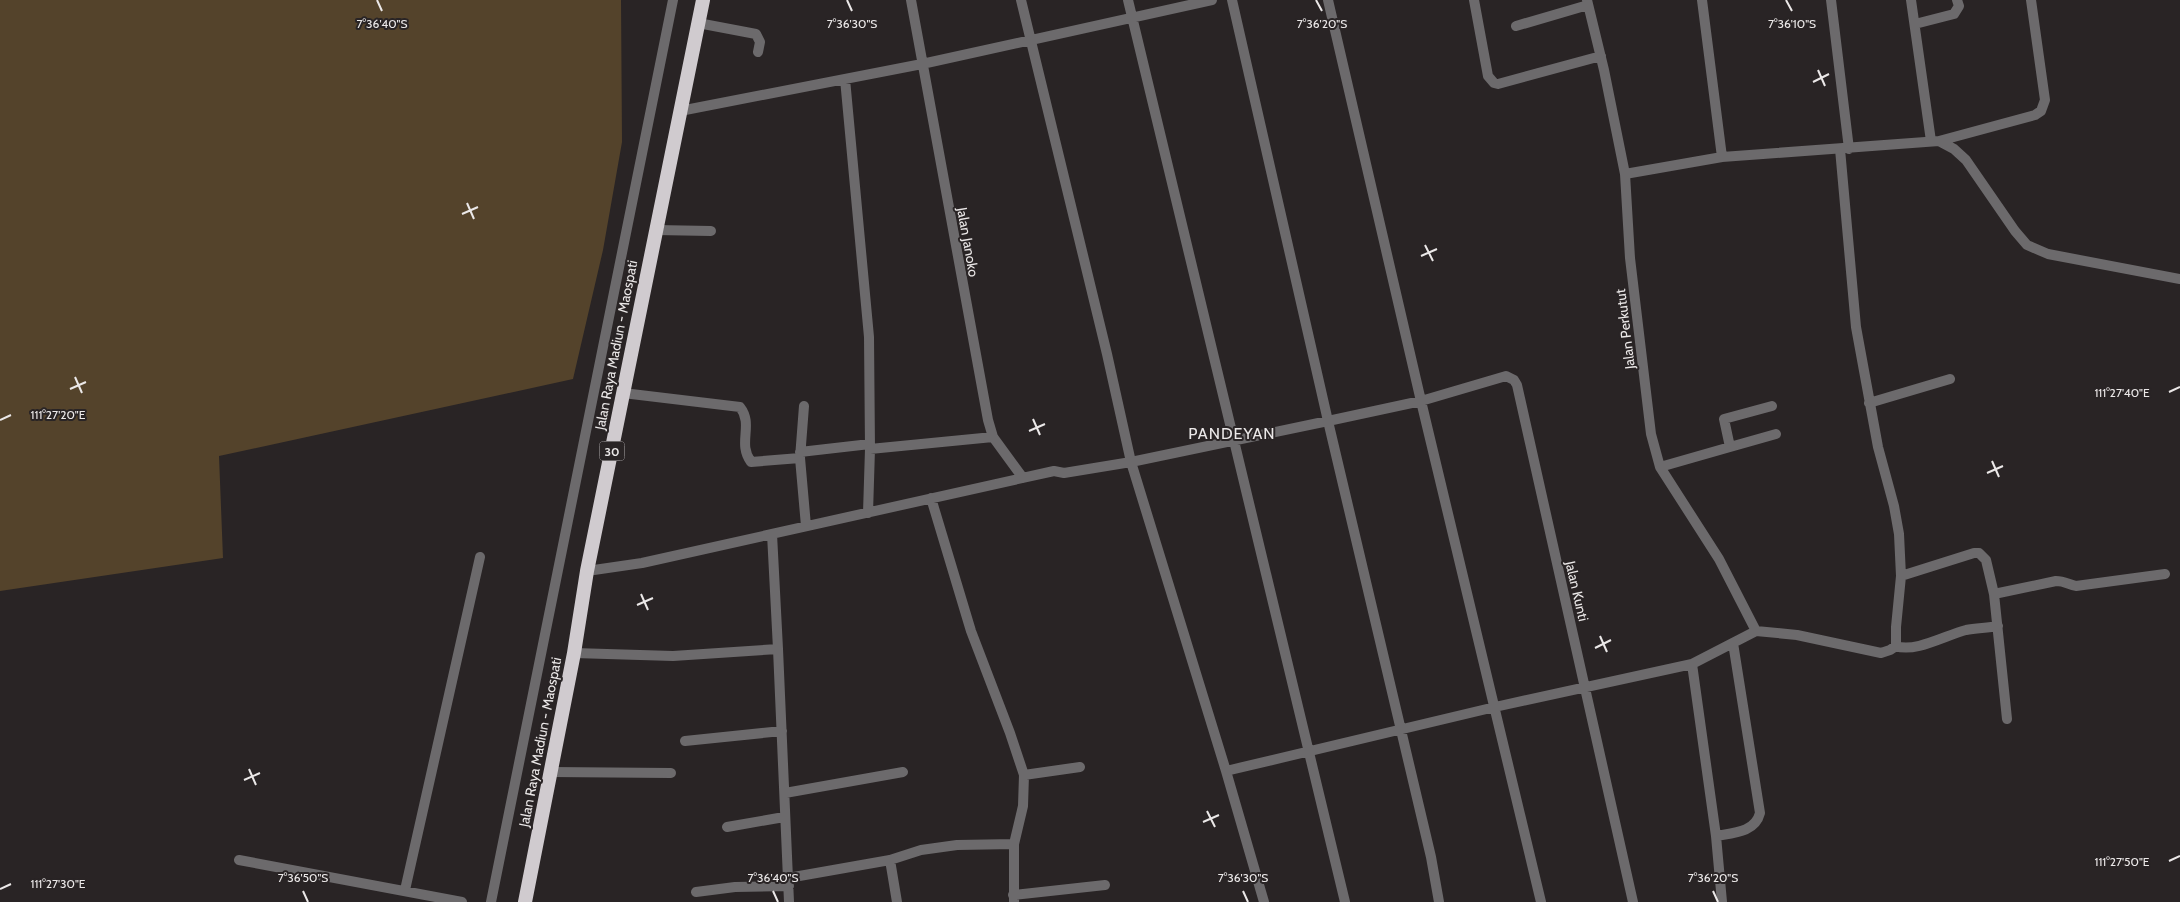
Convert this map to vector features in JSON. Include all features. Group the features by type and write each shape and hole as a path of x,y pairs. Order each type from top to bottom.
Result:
{"highway":[{"name":"Jalan Raya Madiun - Maospati","path":"525,902 574,653 587,571 703,0"}],"street":[{"path":"491,902 564,551 621,253 673,0"},
{"name":"Jalan Janoko","path":"911,0 992,437 1023,478"},
{"path":"1021,0 1107,354 1131,462 1226,771 1264,902"},
{"path":"1128,0 1345,902"},
{"path":"680,111 922,64 1212,0"},
{"path":"1232,0 1440,902"},
{"path":"1328,0 1421,401 1541,902"},
{"path":"1474,0 1488,76 1494,83 1498,84 1601,56"},
{"path":"1702,0 1722,157"},
{"path":"1831,0 1845,149 1856,327 1869,403 1878,447 1894,506 1898,534 1901,576 1896,646"},
{"path":"1911,0 1935,141"},
{"path":"1915,24 1954,14 1959,6 1957,0"},
{"path":"1625,174 1722,157 1935,141 2035,115 2041,111 2045,100 2031,0"},
{"path":"1516,26 1588,3"},
{"name":"Jalan Perkutut","path":"1588,3 1625,174 1630,258 1651,434 1660,467 1719,559 1756,631"},
{"path":"698,23 756,34 760,42 758,52"},
{"path":"845,79 869,337 870,447 868,513"},
{"path":"1935,141 1954,150 1966,160 2015,231 2028,245 2048,254 2180,279"},
{"path":"656,230 711,231"},
{"name":"Jalan Kunti","path":"1421,401 1506,376 1510,377 1517,385 1633,902"},
{"path":"1869,403 1950,379"},
{"path":"623,394 740,407 746,415 745,453 751,462 870,447 992,437"},
{"path":"587,571 642,563 1023,478 1131,462 1421,401"},
{"path":"804,406 800,455 806,526"},
{"path":"1730,446 1724,419 1772,406"},
{"path":"1660,467 1776,434"},
{"path":"931,498 970,632 1010,733 1024,775 1024,800 1014,844 1013,899 1105,885"},
{"path":"772,534 785,794 784,817 790,902"},
{"path":"1901,576 1968,554 1979,554 1986,560 1994,594 2007,719"},
{"path":"405,890 480,557"},
{"path":"1994,594 2056,581 2065,581 2076,586 2165,574"},
{"path":"1226,771 1495,707 1692,664 1756,631 1797,635 1881,653 1896,646 1903,648 1931,642 1965,630 1998,626"},
{"path":"1716,836 1747,829 1756,821 1760,813 1733,643"},
{"path":"574,653 672,656 778,649"},
{"path":"1692,664 1716,836 1722,902"},
{"path":"685,741 782,731"},
{"path":"1024,775 1080,768"},
{"path":"551,772 671,773"},
{"path":"785,794 903,772"},
{"path":"728,827 784,817"},
{"path":"696,892 788,882 890,860 921,850 957,845 1014,844"},
{"path":"239,860 462,902"},
{"path":"890,860 897,902"}],"shaded area":[{"path":"0,0 621,0 622,142 603,250 573,379 219,456 223,558 0,591"}],"district":[{"name":"PANDEYAN","path":"1232,433"}]}
